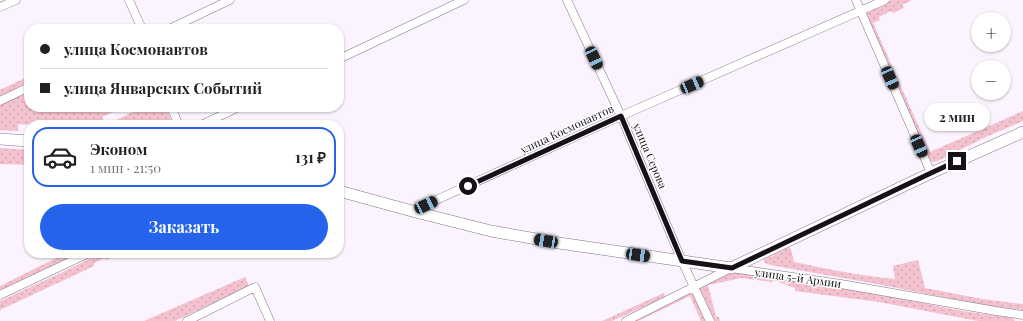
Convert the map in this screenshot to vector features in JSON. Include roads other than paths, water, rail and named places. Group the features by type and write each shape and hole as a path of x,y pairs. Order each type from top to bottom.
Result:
{"street":[{"path":"0,8 16,0"},
{"path":"129,0 140,24"},
{"path":"180,24 230,0"},
{"path":"344,57 464,0"},
{"name":"улица Серова","path":"567,0 621,116 682,261 710,321"},
{"path":"856,0 931,173"},
{"name":"улица Космонавтов","path":"412,211 621,116 885,0"},
{"path":"0,101 24,89"},
{"path":"212,120 228,112"},
{"path":"626,321 694,286 931,173 1023,132"},
{"path":"0,139 24,141"},
{"name":"улица 5-й Армии","path":"344,192 491,231 559,244 841,284 1023,315"},
{"path":"0,295 78,258"},
{"path":"187,321 256,287 270,321"}]}
